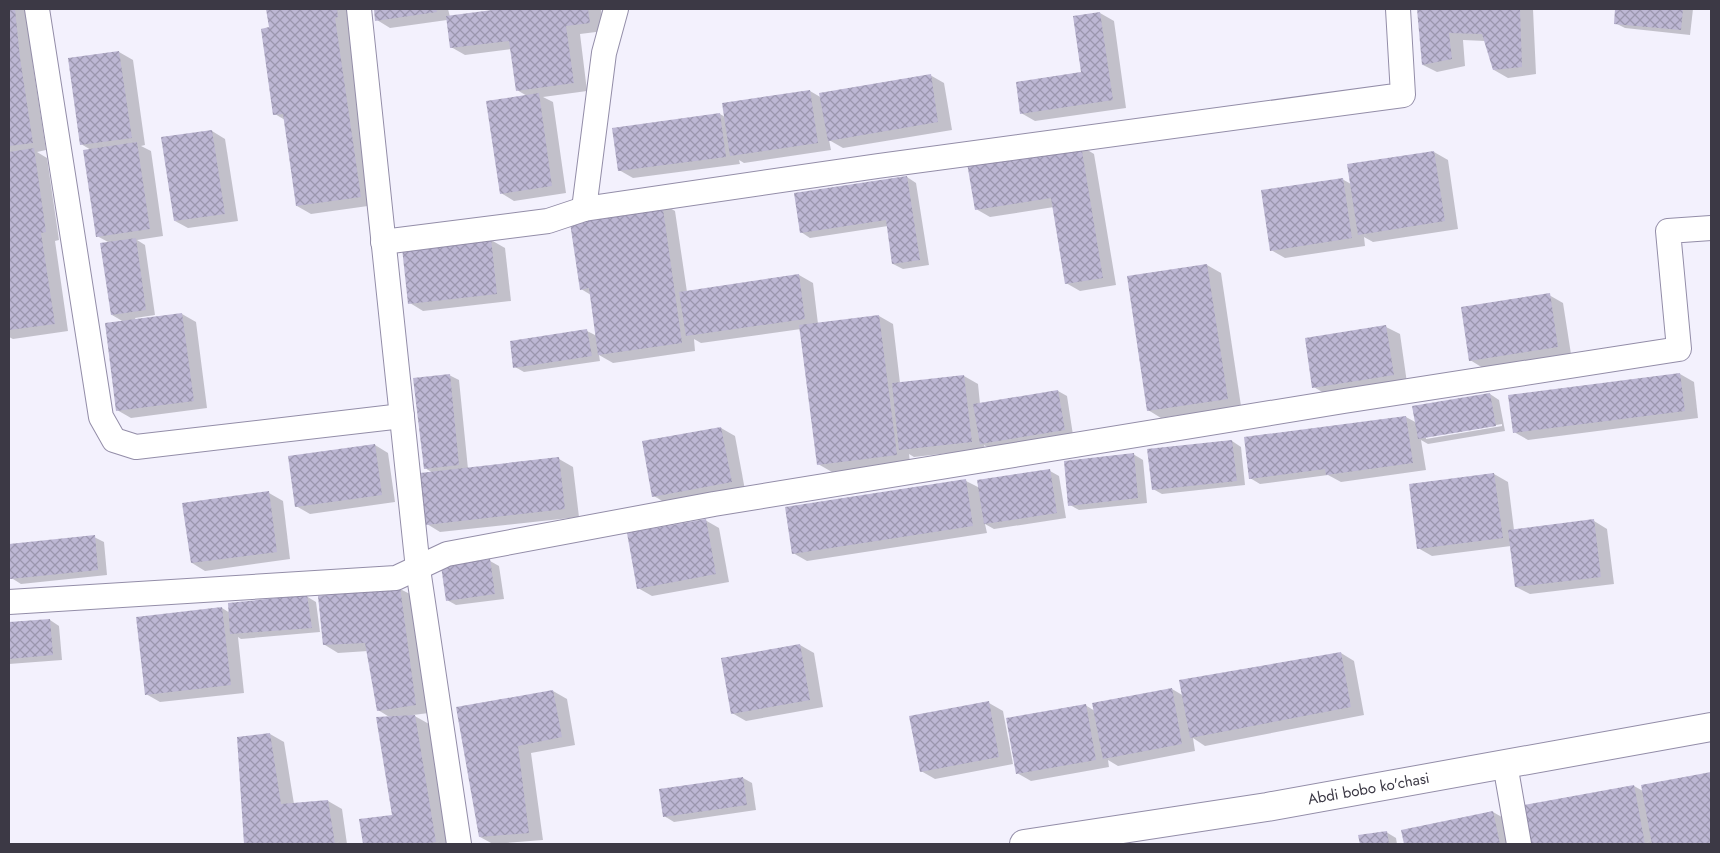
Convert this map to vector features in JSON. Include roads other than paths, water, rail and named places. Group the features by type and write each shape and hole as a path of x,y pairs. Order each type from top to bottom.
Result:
{"main road":[{"name":"Abdi bobo ko'chasi","path":"1024,844 1267,807 1711,727"}],"street":[{"path":"37,9 101,417 114,440 136,447 402,416"},
{"path":"359,9 418,569 459,844"},
{"path":"584,209 604,53 616,9"},
{"path":"383,242 548,221 584,209 878,166 1403,95 1398,9"},
{"path":"9,602 396,578 447,554 714,504 1354,399 1679,349 1668,232 1711,228"},
{"path":"1505,764 1519,844"}]}
